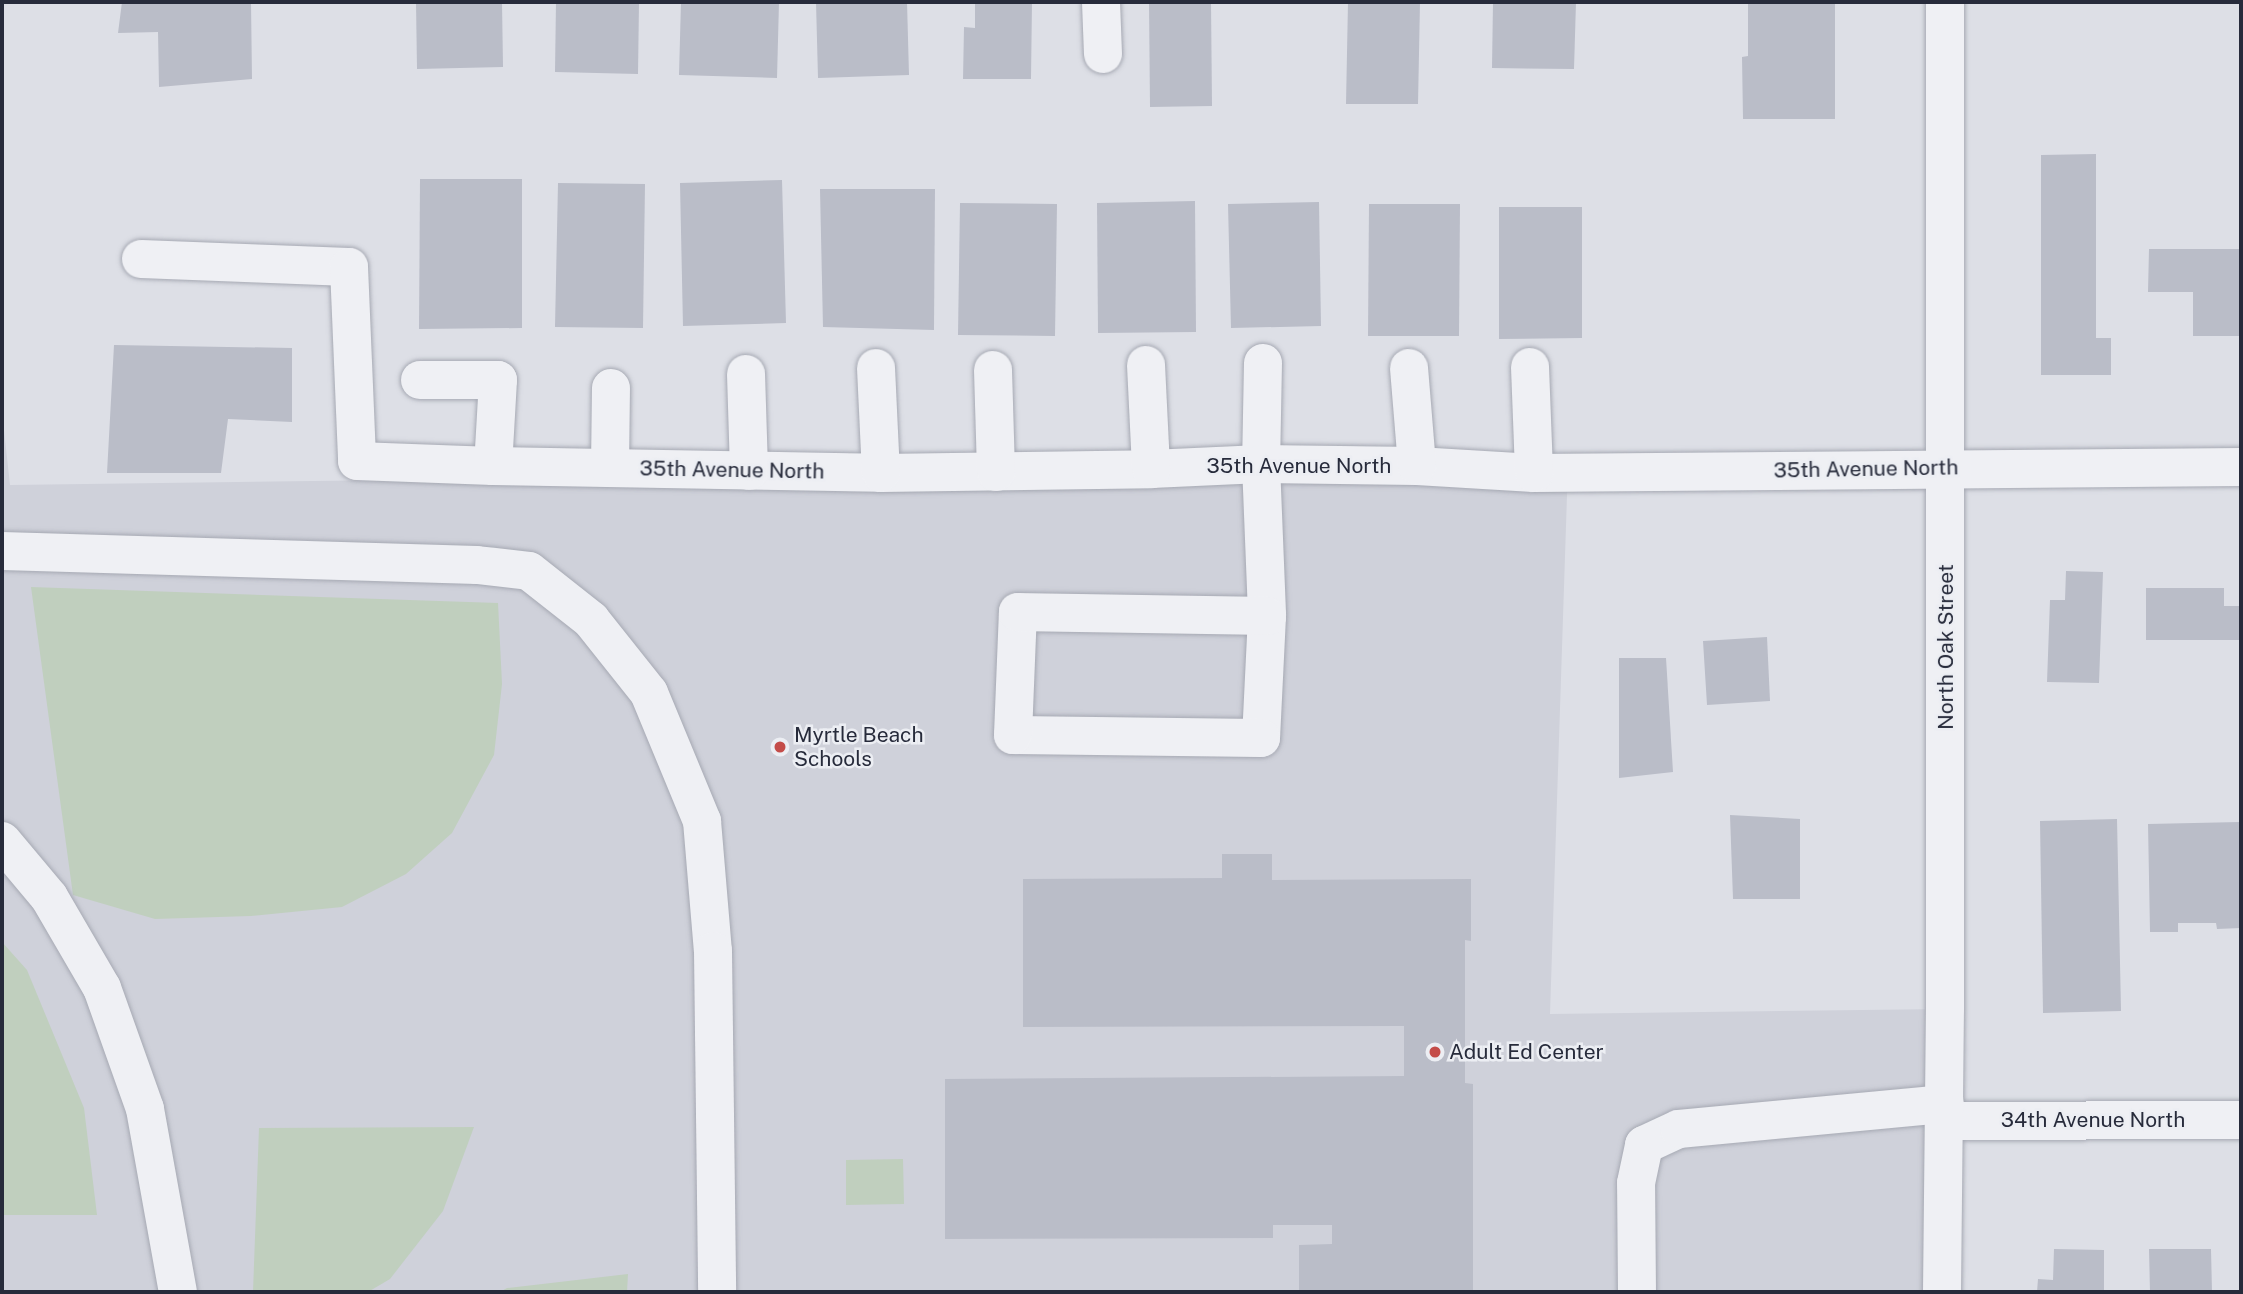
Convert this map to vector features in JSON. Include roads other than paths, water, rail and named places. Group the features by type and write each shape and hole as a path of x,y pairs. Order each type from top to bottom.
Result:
{"street":[{"path":"1101,2 1102,54"},
{"name":"North Oak Street","path":"1942,1292 1945,1113 1945,2"},
{"name":"35th Avenue North","path":"141,259 349,267 357,461 881,473 1151,469 1261,464 1417,466 1534,473 2241,467"},
{"path":"1263,363 1261,464 1268,616 1261,738 1013,735 1018,612 1268,616"},
{"path":"1146,365 1151,469"},
{"path":"1530,367 1534,473"},
{"path":"876,368 881,473"},
{"path":"1409,368 1417,466"},
{"path":"993,370 996,472"},
{"path":"746,374 748,471"},
{"path":"420,380 498,380 493,466"},
{"path":"610,468 611,388"},
{"path":"2,551 477,565 529,571 591,620 649,693 702,821 713,951 717,1292"},
{"path":"2,841 48,897 102,988 145,1109 178,1292"},
{"name":"34th Avenue North","path":"1637,1292 1636,1183 1644,1144 1679,1129 1945,1113 2241,1120"}],"place":[{"name":"Myrtle Beach Schools","path":"780,747"},
{"name":"Adult Ed Center","path":"1435,1052"}]}
